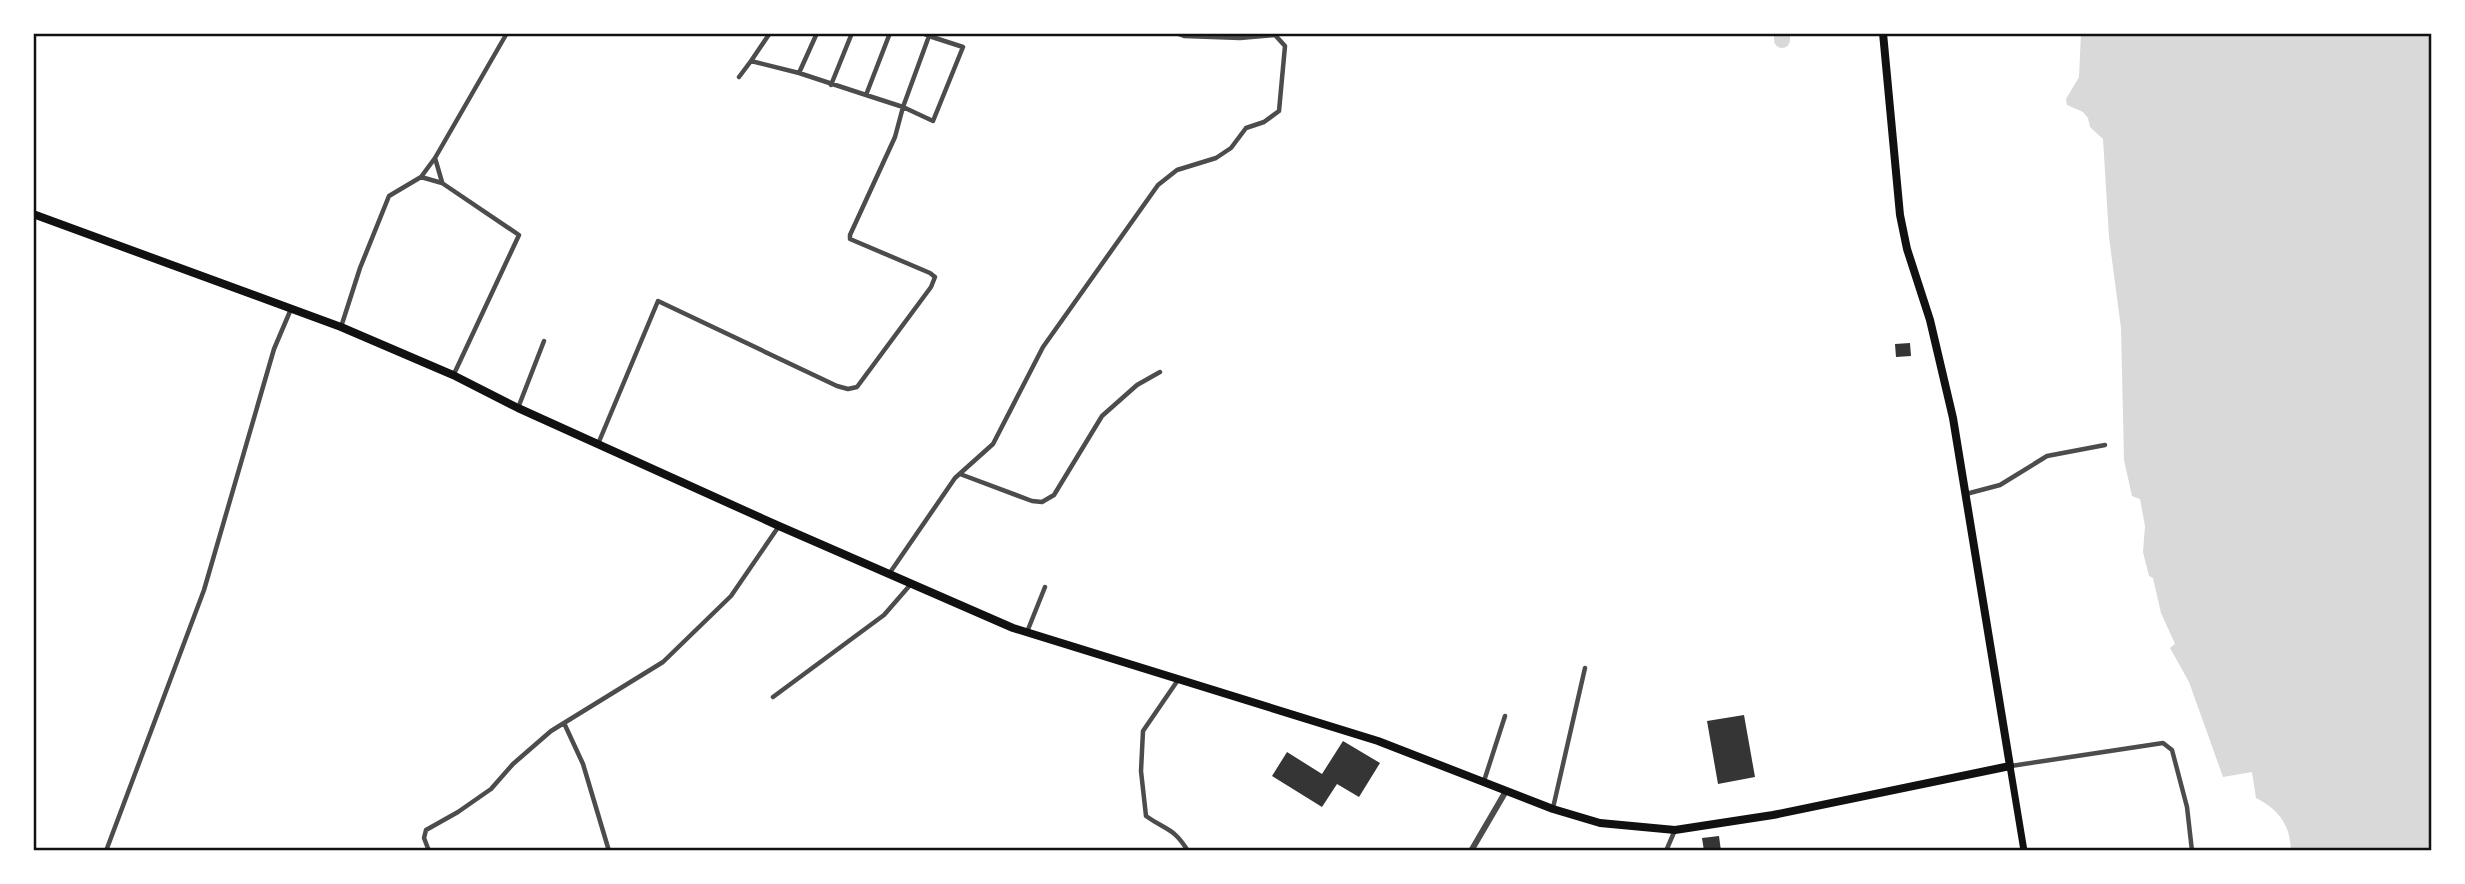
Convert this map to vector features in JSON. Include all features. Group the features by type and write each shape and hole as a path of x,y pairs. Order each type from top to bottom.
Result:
{"highway":[{"path":"33,214 341,327 453,375 518,408 888,575 1013,628 1378,741 1553,809 1600,823 1675,830 1773,815 2010,766 1953,418 1930,320 1900,215 1883,33"}],"main road":[{"path":"2010,766 2024,851"}],"street":[{"path":"341,327 360,268 389,196 421,177 435,158 507,33"},
{"path":"739,77 770,33"},
{"path":"799,73 817,33"},
{"path":"831,85 852,33"},
{"path":"866,95 890,33"},
{"path":"751,61 799,73 903,107 933,121 963,47 922,33"},
{"path":"888,575 960,474 993,444 1043,347 1158,185 1177,170 1216,159 1231,148 1246,128 1264,122 1279,111 1285,46 1275,35 1240,38 1184,36 1176,33"},
{"path":"598,444 658,300 837,386 848,389 857,387 931,287 935,277 850,239 895,137 929,36"},
{"path":"435,158 442,183"},
{"path":"421,177 442,183 519,235 453,375"},
{"path":"106,851 204,590 274,349 292,308"},
{"path":"518,408 544,341"},
{"path":"960,474 1032,501 1042,502 1054,495 1102,416 1137,385 1160,372"},
{"path":"1966,494 2000,485 2047,456 2105,445"},
{"path":"429,851 424,838 426,830 491,789 537,742 663,662 731,596 779,526"},
{"path":"773,697 884,615 911,584"},
{"path":"1027,632 1045,587"},
{"path":"1553,809 1586,668"},
{"path":"1178,679 1143,732 1141,771 1146,816 1176,832 1188,851"},
{"path":"1484,782 1505,716"},
{"path":"564,723 583,764 609,851"},
{"path":"2010,766 2163,743 2172,750 2187,807 2192,851"},
{"path":"1471,851 1506,791"},
{"path":"1666,851 1675,830"}],"shaded area":[{"path":"2081,33 2432,33 2432,851 2291,851 2282,819 2256,798 2252,772 2223,777 2189,682 2170,648 2175,644 2161,613 2153,578 2149,576 2143,552 2145,526 2140,499 2132,496 2124,460 2121,328 2109,237 2103,139 2090,127 2083,112 2067,105 2066,99 2079,77"}],"building":[{"path":"1910,343 1911,356 1896,357 1895,344"},
{"path":"1744,715 1755,777 1718,784 1707,721"},
{"path":"1343,741 1380,763 1359,797 1337,784 1322,807 1272,776 1287,752 1322,774"},
{"path":"1719,836 1721,851 1704,851 1702,838"}],"waterway":[{"path":"1782,33 1782,40"}]}
